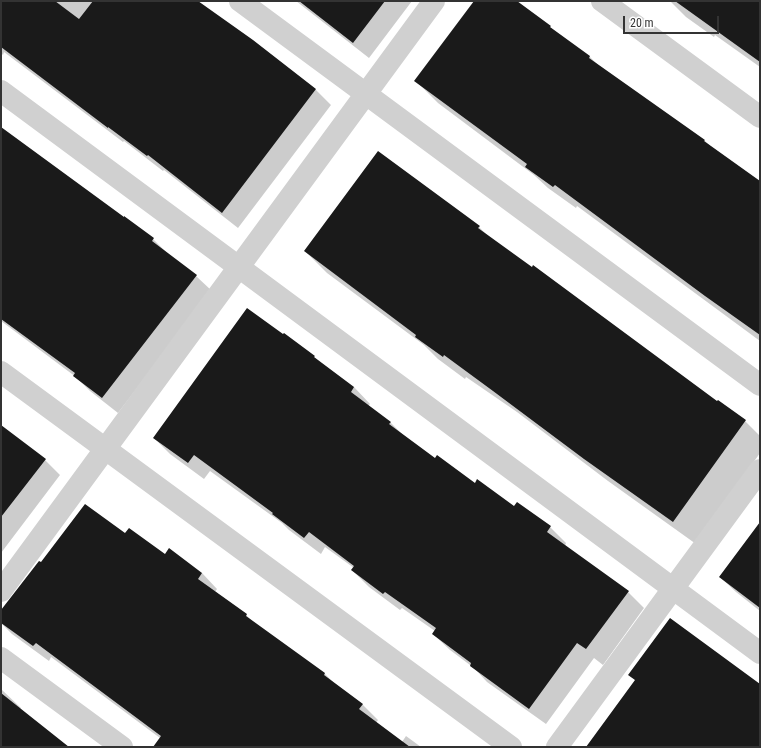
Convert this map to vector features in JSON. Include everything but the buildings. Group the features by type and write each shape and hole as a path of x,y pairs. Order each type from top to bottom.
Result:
{"street":[{"path":"240,1 760,385"},
{"path":"1,591 434,1"},
{"path":"602,1 760,118"},
{"path":"1,91 760,653"},
{"path":"1,372 511,747"},
{"path":"557,747 760,470"},
{"path":"1,658 122,747"}]}
